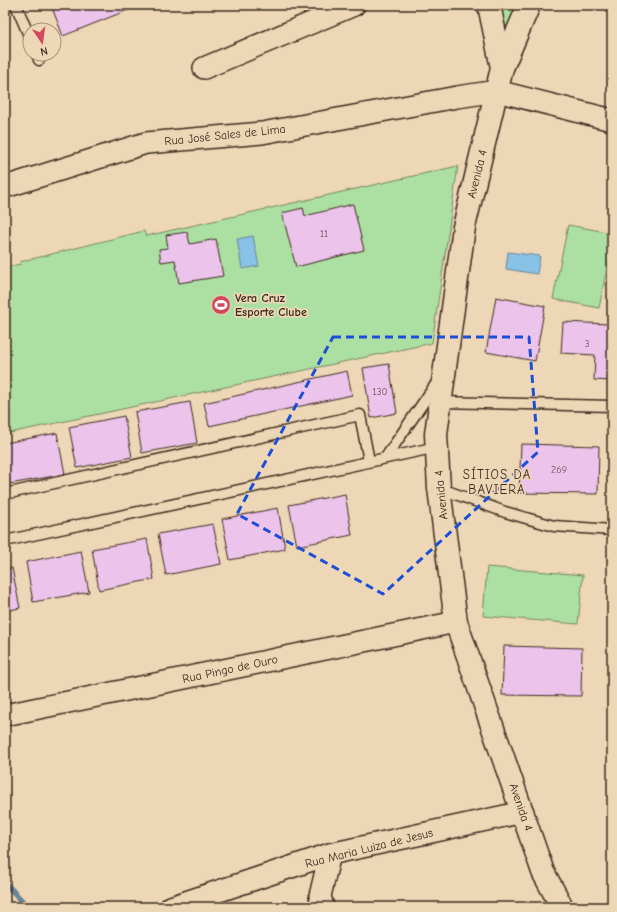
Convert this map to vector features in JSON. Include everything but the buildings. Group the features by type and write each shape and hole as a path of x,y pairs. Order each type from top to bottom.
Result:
{"street":[{"path":"204,68 354,5"},
{"name":"Avenida 4","path":"489,5 502,68"},
{"name":"Avenida 4","path":"529,5 502,68 464,227 440,402 436,447 439,488 456,622 543,872 562,907"},
{"path":"497,92 612,120"},
{"name":"Rua José Sales de Lima","path":"5,187 146,143 262,133 457,97 497,92"},
{"name":"Rua Pingo de Ouro","path":"5,716 456,622"},
{"name":"Rua Maria Luiza de Jesus","path":"172,907 330,854 523,812"},
{"path":"323,907 320,896 330,854"}],"lane":[{"path":"16,5 23,22"},
{"path":"386,457 444,373"},
{"path":"440,402 612,406"},
{"path":"5,494 360,415 369,461"},
{"path":"5,541 436,447"},
{"path":"439,488 505,512 554,526 612,530"}],"highlighted area":[{"path":"333,337 529,337 538,452 383,594 237,514"}],"green space":[{"path":"488,5 523,5 500,64"},
{"name":"Vera Cruz Esporte Clube","path":"458,166 432,343 5,434 5,267 144,231 146,236"},
{"path":"568,225 612,233 612,242 599,308 553,299"},
{"path":"487,567 583,575 578,624 483,616"}],"water":[{"path":"253,236 259,266 242,269 237,239"},
{"path":"508,252 540,256 537,274 506,269"}],"waterway":[{"path":"5,883 28,907"}],"place":[{"name":"Vera Cruz Esporte Clube","path":"221,305"}],"district":[{"name":"SÍTIOS DA BAVIERA","path":"497,482"}]}
